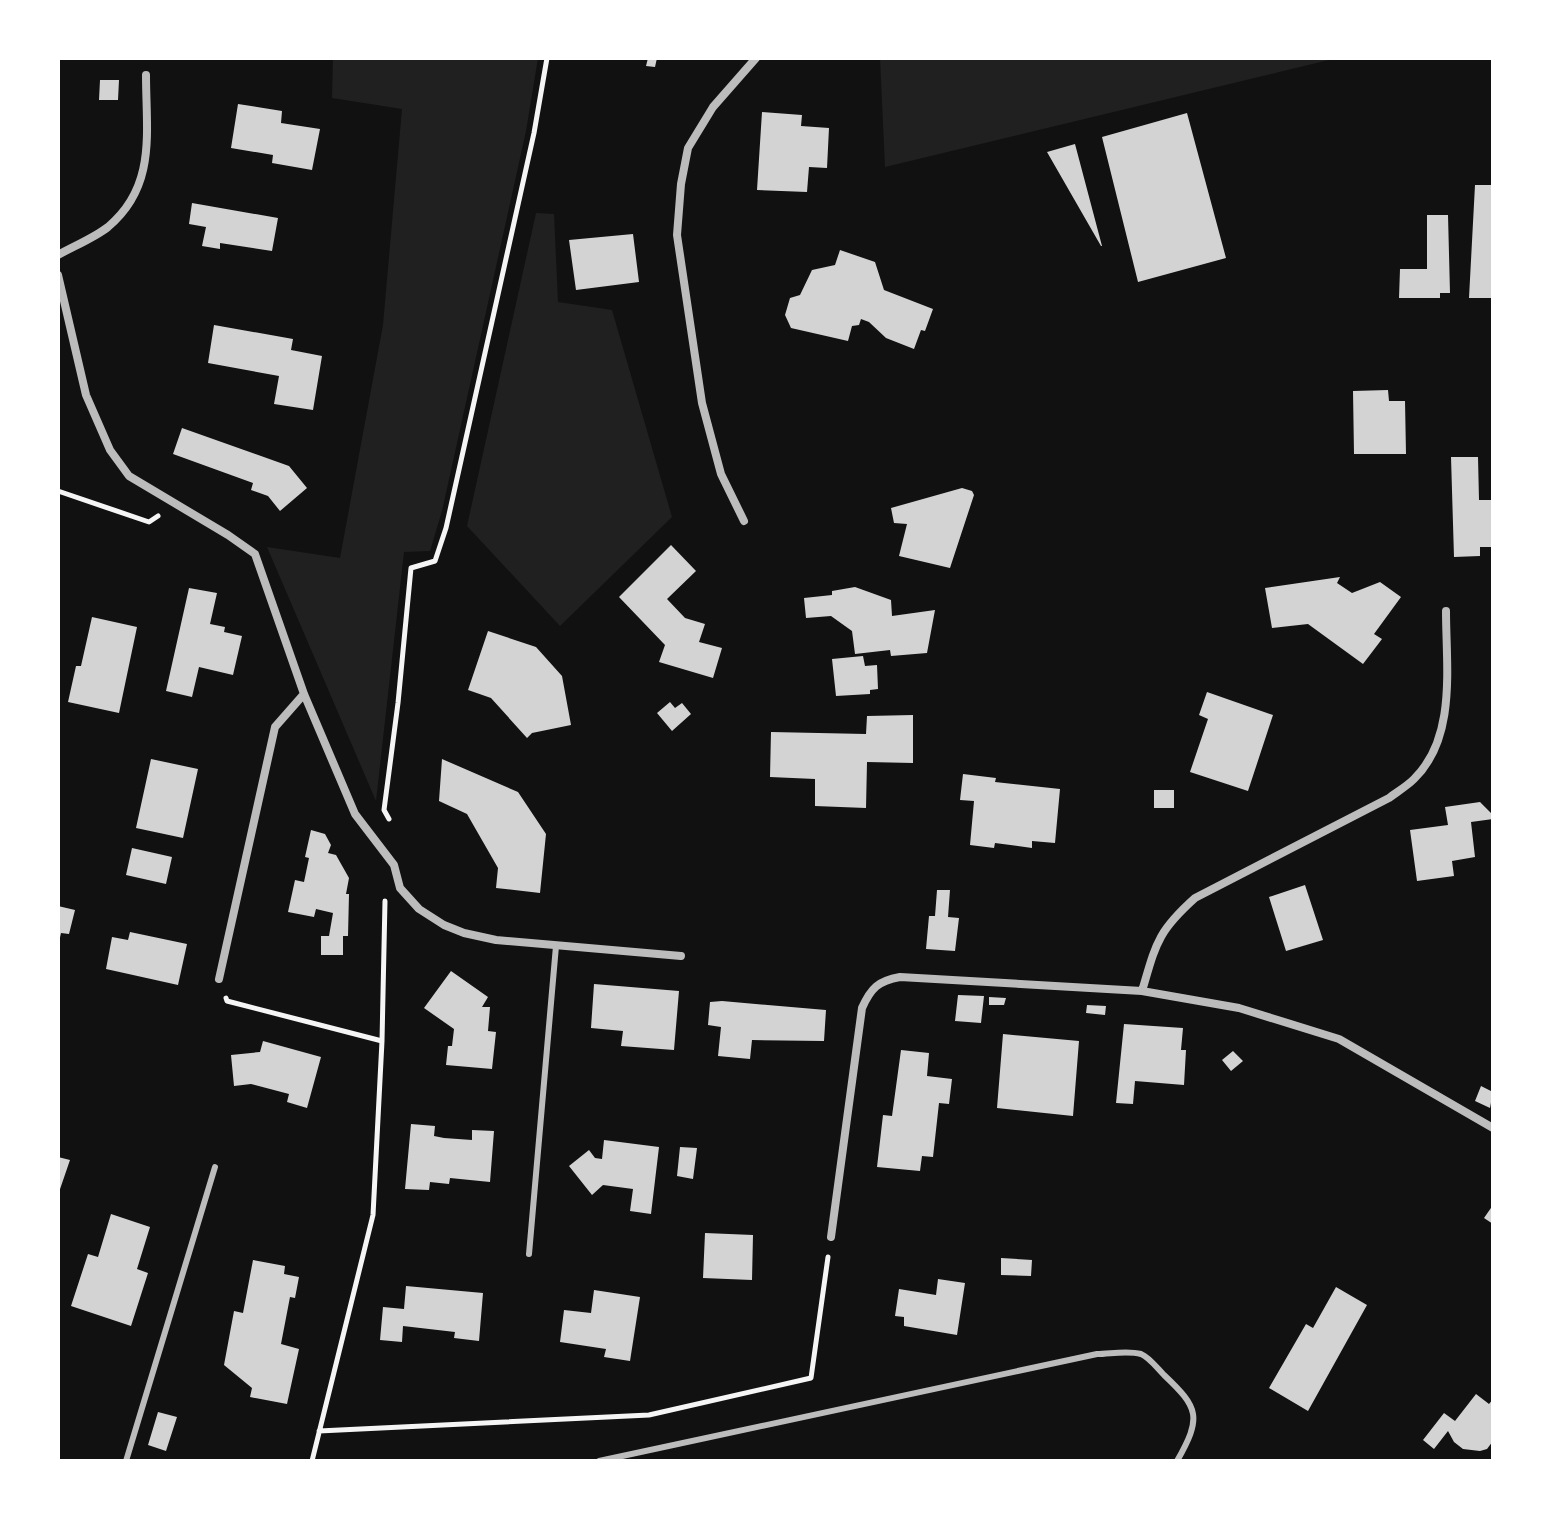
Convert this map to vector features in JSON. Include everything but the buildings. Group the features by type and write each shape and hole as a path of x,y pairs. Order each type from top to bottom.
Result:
{"street":[{"path":"744,521 721,474 702,403 677,235 681,184 688,148 713,107 756,58"},
{"path":"58,255 107,227 137,194 146,158 146,75"},
{"path":"58,275 86,395 110,450 129,476 255,554 304,694 355,814 394,865 400,888 419,909 444,925 496,940 681,956"},
{"path":"1142,991 1157,941 1173,918 1195,898 1389,798 1415,778 1439,741 1445,718 1446,611"},
{"path":"219,979 275,727 304,694"},
{"path":"831,1237 862,1008 870,991 881,981 900,977 1142,991 1239,1008 1339,1039 1493,1128"}],"lane":[{"path":"529,1254 556,946"},
{"path":"126,1461 215,1167"},
{"path":"599,1461 1097,1354 1123,1353 1143,1354 1189,1399 1194,1416 1189,1440 1177,1461"}],"path":[{"path":"390,821 384,810 411,568 435,561 446,528 534,133 547,58"},
{"path":"58,491 149,522 176,505"},
{"path":"312,1461 373,1215 385,900 400,888"},
{"path":"219,979 227,1001 382,1041"},
{"path":"319,1431 649,1415 811,1378 831,1237"}],"shaded area":[{"path":"333,58 538,58 526,131 442,511 430,551 404,552 376,801 267,547 340,558 383,325 402,109 332,98"},
{"path":"880,58 1337,58 885,167"},
{"path":"536,213 554,214 558,302 612,310 672,517 560,626 467,526"}]}
